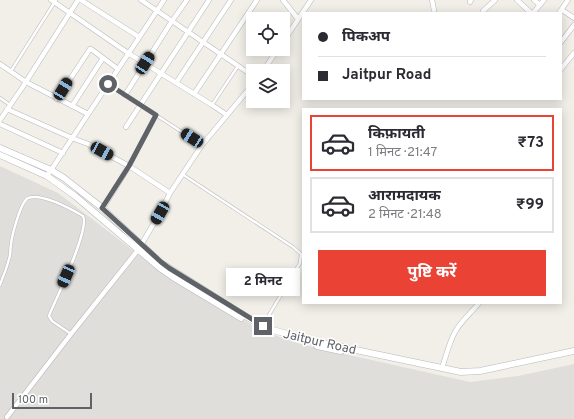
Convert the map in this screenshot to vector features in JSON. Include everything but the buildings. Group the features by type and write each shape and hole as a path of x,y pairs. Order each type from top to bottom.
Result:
{"street":[{"path":"0,120 80,0 139,37"},
{"path":"141,0 246,71"},
{"path":"47,176 164,0"},
{"path":"125,95 187,0"},
{"path":"126,127 209,0"},
{"path":"176,83 231,0"},
{"path":"194,94 257,0"},
{"path":"282,0 298,19"},
{"path":"303,12 311,0"},
{"path":"432,0 434,10"},
{"path":"483,11 495,0"},
{"path":"516,0 531,12"},
{"path":"534,0 540,5"},
{"path":"533,12 544,0"},
{"path":"568,0 560,11 574,18"},
{"path":"54,1 128,53 227,115"},
{"path":"290,31 302,13"},
{"path":"562,41 574,25"},
{"path":"57,99 90,49 118,68"},
{"path":"562,68 574,53"},
{"path":"72,106 103,58"},
{"path":"0,64 26,82 88,114"},
{"path":"8,417 71,334 140,248 182,174 202,145 246,92"},
{"path":"9,107 72,138 88,144 129,166 170,193"},
{"path":"0,124 63,153"},
{"name":"Jaitpur Road","path":"0,148 51,170 64,178 102,208 130,233 140,248 156,265 176,279 258,328 268,332 302,342 465,376 574,355"},
{"name":"Jaitpur Road","path":"0,155 47,176 75,196 140,248 169,268 263,326 273,330 308,340 461,372 474,372 574,351"},
{"path":"102,208 129,166"},
{"path":"442,368 455,332 478,304"}],"lane":[{"path":"10,71 54,1"},
{"path":"212,105 238,66"},
{"path":"108,84 202,145"},
{"path":"0,98 9,107"},
{"path":"129,166 156,115"},
{"path":"182,174 293,247 301,254 302,258 300,262 263,326"},
{"path":"0,285 10,256 13,233 23,204 27,199 36,198 57,202 83,216 85,221 77,251 49,316 52,321 71,334"}],"shaded area":[{"path":"0,166 58,193 147,261 260,330 300,344 470,382 518,376 574,364 574,419 0,419"}],"route":[{"path":"108,84 156,115 118,185 102,208 169,268 263,326"}]}
